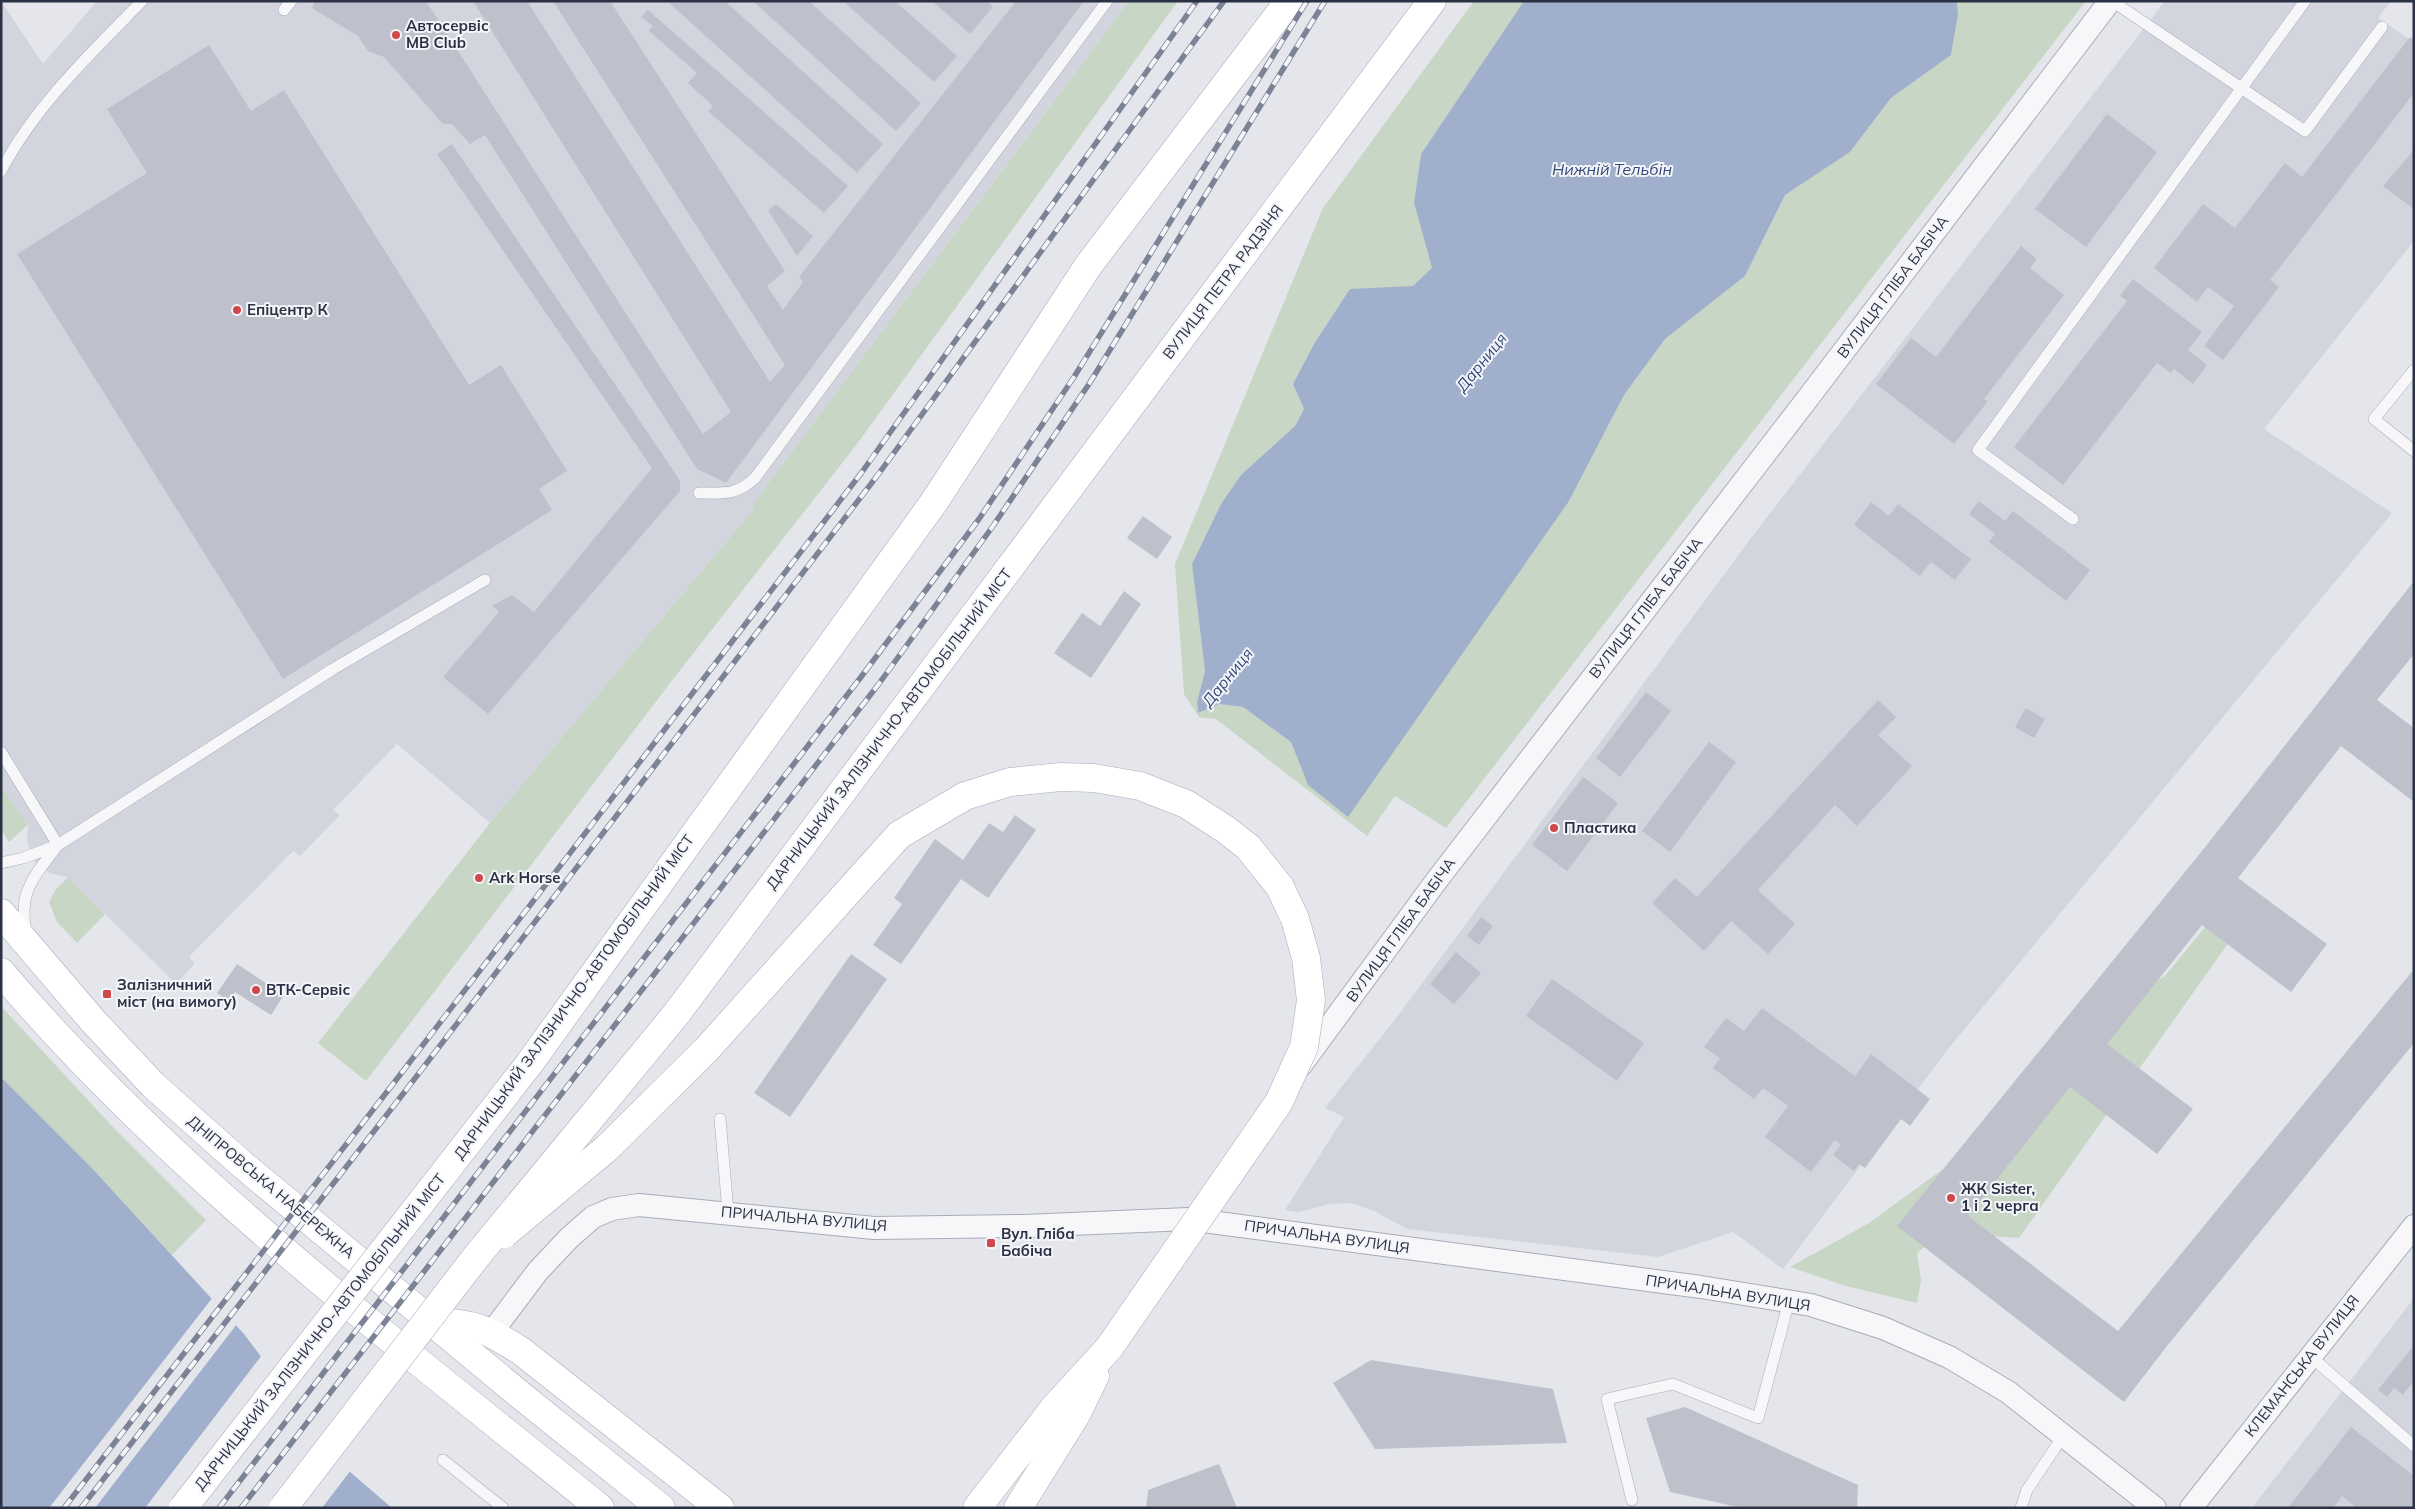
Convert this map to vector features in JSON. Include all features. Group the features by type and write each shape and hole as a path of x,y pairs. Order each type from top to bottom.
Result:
{"main road":[{"name":"ДАРНИЦЬКИЙ ЗАЛІЗНИЧНО-АВТОМОБІЛЬНИЙ МІСТ","path":"183,1508 529,1064 934,502 1088,266 1289,1"},
{"name":"ВУЛИЦЯ ПЕТРА РАДЗІНЯ","path":"1014,562 1432,1"},
{"name":"ДАРНИЦЬКИЙ ЗАЛІЗНИЧНО-АВТОМОБІЛЬНИЙ МІСТ","path":"282,1508 476,1257 677,1013 1014,562"},
{"path":"476,1257 606,1148 701,1056 899,835 965,796 1010,782 1061,777 1094,778 1140,786 1186,804 1225,829 1248,847 1280,887 1296,919 1306,958 1311,1000 1304,1047 1279,1102 1109,1348 1054,1408 977,1508"},
{"name":"ДНІПРОВСЬКА НАБЕРЕЖНА","path":"1,913 93,1021 153,1085 244,1166 433,1323 661,1508"},
{"path":"1,972 110,1091 172,1152 244,1216 600,1508"},
{"path":"433,1323 449,1322 492,1332 521,1351 626,1432 701,1495 720,1508"},
{"path":"1018,1508 1077,1413 1109,1348"}],"street":[{"name":"ВУЛИЦЯ ГЛІБА БАБІЧА","path":"1188,1219 1437,880 2111,1"},
{"name":"ПРИЧАЛЬНА ВУЛИЦЯ","path":"492,1332 538,1271 569,1238 593,1217 612,1209 639,1205 728,1212 874,1228 1024,1226 1188,1219 1701,1287 1811,1304 1883,1328 1949,1357 2008,1392 2154,1508"},
{"name":"КЛЕМАНСЬКА ВУЛИЦЯ","path":"2191,1508 2414,1226"}],"lane":[{"path":"1,171 35,118 87,57 142,1"},
{"path":"699,494 735,492 745,488 755,478 1107,1"},
{"path":"2111,1 2243,88 2304,131 2382,27"},
{"path":"2073,519 1978,450 2305,1"},
{"path":"2414,370 2374,419 2414,451"},
{"path":"1,863 23,858 58,845 333,669 485,580"},
{"path":"1,752 58,845"},
{"path":"28,946 23,904 33,878 58,845"},
{"path":"720,1120 728,1212"},
{"path":"1632,1500 1608,1399 1673,1384 1758,1418 1789,1301"},
{"path":"2310,1356 2414,1446"},
{"path":"2021,1508 2027,1490 2063,1436"},
{"path":"443,1460 503,1508"}],"shaded area":[{"path":"1,1 43,64 97,1 1129,1 753,504 753,510 490,823 397,744 333,810 340,815 300,856 293,851 189,957 195,963 176,984 68,877 52,874 38,865 32,858 27,841 28,825 1,786"},
{"path":"2165,1 2391,1 2378,18 2414,42 2414,241 2264,429 2392,513 1948,1049 1783,1269 1733,1232 1658,1257 1407,1229 1374,1211 1351,1203 1329,1204 1298,1212 1285,1210 1344,1117 1325,1108 1400,1013 1751,538"},
{"path":"2414,1298 2414,1508 2252,1508"}],"green space":[{"path":"1129,1 1178,1 854,448 674,678 366,1081 318,1043 490,823 753,510 753,504"},
{"path":"1474,1 1577,1 1569,12 1504,31 1421,154 1414,203 1432,268 1413,287 1350,290 1314,344 1293,384 1304,409 1295,426 1241,475 1221,504 1192,564 1205,671 1197,702 1198,713 1219,704 1243,707 1291,742 1308,785 1569,501 1624,395 1665,339 1745,276 1785,195 1850,152 1891,98 1951,55 1958,15 1957,1 2086,1 1446,828 1395,796 1367,836 1216,719 1199,717 1184,694 1175,564 1323,208"},
{"path":"1,786 28,825 9,842 1,830"},
{"path":"68,877 105,914 77,943 57,922 49,902 56,889"},
{"path":"2254,907 2019,1238 1990,1236 1948,1227 1917,1253 1921,1280 1917,1303 1846,1286 1790,1267 1869,1223 1950,1164 2130,997 2165,976 2210,921"},
{"path":"1,1006 109,1123 206,1220 172,1255 91,1167 1,1077"}],"water":[{"name":"Нижній Тельбін","path":"1524,1 1957,1 1958,15 1951,55 1891,98 1850,152 1785,195 1745,276 1665,339 1624,395 1569,501 1348,817 1308,785 1291,742 1243,707 1219,704 1198,713 1197,702 1205,671 1192,564 1221,504 1241,475 1295,426 1304,409 1293,384 1314,344 1350,289 1413,286 1432,268 1414,203 1421,154"},
{"path":"1,1077 91,1167 244,1334 342,1465 392,1508 1,1508"}],"pier":[{"path":"213,1297 237,1324 95,1508 49,1508"},
{"path":"262,1355 344,1464 351,1470 322,1508 145,1508"}],"building":[{"path":"315,1 426,1 703,434 731,412 473,1 527,1 770,382 785,365 553,1 610,1 785,271 767,286 783,310 803,282 799,277 1016,1 1084,1 726,483 697,469 485,135 470,144 452,124 443,124 384,57 368,51 358,36 312,8"},
{"path":"667,1 725,1 883,144 857,173"},
{"path":"753,1 809,1 921,103 896,131"},
{"path":"843,1 895,1 957,56 934,82"},
{"path":"932,1 987,1 993,7 970,34"},
{"path":"648,10 848,186 824,213 708,111 713,106 688,83 697,73 649,31 653,26 641,17"},
{"path":"2410,37 2414,40 2414,93 2270,280 2279,287 2223,360 2204,346 2234,306 2208,287 2197,302 2154,268 2203,204 2235,228 2285,163 2302,177"},
{"name":"Епіцентр К","path":"209,45 251,111 284,90 469,385 501,365 567,471 539,489 552,510 283,679 17,254 147,173 107,109"},
{"path":"2107,114 2157,152 2086,247 2035,209"},
{"path":"452,144 680,481 680,491 488,714 443,677 499,612 492,606 512,595 534,612 652,468 437,154"},
{"path":"2414,150 2414,209 2383,186"},
{"path":"776,204 813,236 797,256 768,210"},
{"path":"2021,246 2037,259 2030,268 2064,295 1984,399 1988,401 1954,444 1876,384 1911,338 1936,357"},
{"path":"2133,279 2202,332 2188,350 2207,365 2193,384 2174,369 2171,373 2157,363 2063,485 2014,447 2127,301 2120,296"},
{"path":"1979,501 2005,521 2013,511 2090,570 2066,601 1989,542 1995,534 1969,514"},
{"path":"1871,502 1889,516 1898,504 1971,559 1955,580 1931,562 1920,576 1854,525"},
{"path":"1143,516 1172,537 1157,559 1127,538"},
{"path":"2414,581 2414,654 2377,700 2414,728 2414,802 2341,746 2238,878 2327,944 2291,992 2202,925 2107,1044 2193,1109 2157,1154 2070,1087 1968,1216 2118,1331 2414,969 2414,1043 2167,1346 2124,1402 1897,1226 2202,851"},
{"path":"1124,591 1141,604 1091,678 1054,653 1082,613 1100,626"},
{"path":"1646,692 1671,711 1620,777 1596,758"},
{"path":"1878,700 1896,717 1878,735 1912,766 1857,826 1835,805 1758,890 1795,924 1768,954 1731,921 1704,951 1652,903 1675,878 1697,897"},
{"path":"2026,708 2045,719 2034,738 2015,727"},
{"path":"1709,742 1736,762 1670,852 1642,831"},
{"path":"1583,777 1618,803 1567,871 1532,845"},
{"path":"1015,815 1036,830 988,898 961,879 901,964 873,945 902,904 894,898 935,839 963,860 989,823 1003,832"},
{"path":"1481,917 1493,926 1479,945 1467,936"},
{"path":"1456,952 1481,973 1454,1004 1430,984"},
{"path":"851,954 887,979 790,1117 754,1093"},
{"path":"237,964 284,995 271,1015 235,992 229,1001 217,993"},
{"path":"1552,979 1644,1043 1617,1081 1526,1016"},
{"path":"1762,1008 1855,1076 1871,1054 1930,1099 1910,1126 1901,1119 1865,1168 1859,1164 1854,1171 1833,1155 1841,1145 1835,1140 1811,1172 1765,1137 1788,1106 1763,1088 1754,1099 1713,1068 1720,1058 1704,1047 1726,1018 1744,1031"},
{"path":"2414,1345 2414,1380 2403,1395 2394,1388 2387,1397 2378,1390"},
{"path":"1371,1360 1553,1389 1567,1443 1375,1449 1333,1383"},
{"path":"1685,1407 1858,1485 1857,1508 1742,1508 1670,1492 1646,1418"},
{"path":"2351,1427 2414,1476 2414,1508 2357,1508 2342,1496 2333,1508 2288,1508"},
{"path":"1219,1464 1237,1508 1146,1508 1148,1490"}],"railway":[{"path":"64,1508 393,1084 862,472 1197,1"},
{"path":"81,1508 406,1090 877,476 1224,1"},
{"path":"219,1508 861,677 979,519 1074,377 1307,1"},
{"path":"241,1508 878,685 993,526 1089,384 1325,1"}],"place":[{"name":"Автосервіс MB Club","path":"396,35"},
{"name":"Епіцентр К","path":"237,310"},
{"name":"Пластика","path":"1554,828"},
{"name":"Ark Horse","path":"479,878"},
{"name":"ВТК-Сервіс","path":"256,990"},
{"name":"Залізничний міст (на вимогу)","path":"107,994"},
{"name":"ЖК Sister, 1 і 2 черга","path":"1951,1198"},
{"name":"Вул. Гліба Бабіча","path":"991,1243"}],"water label":[{"name":"Дарниця","path":"1481,362"},
{"name":"Дарниця","path":"1227,677"}]}
